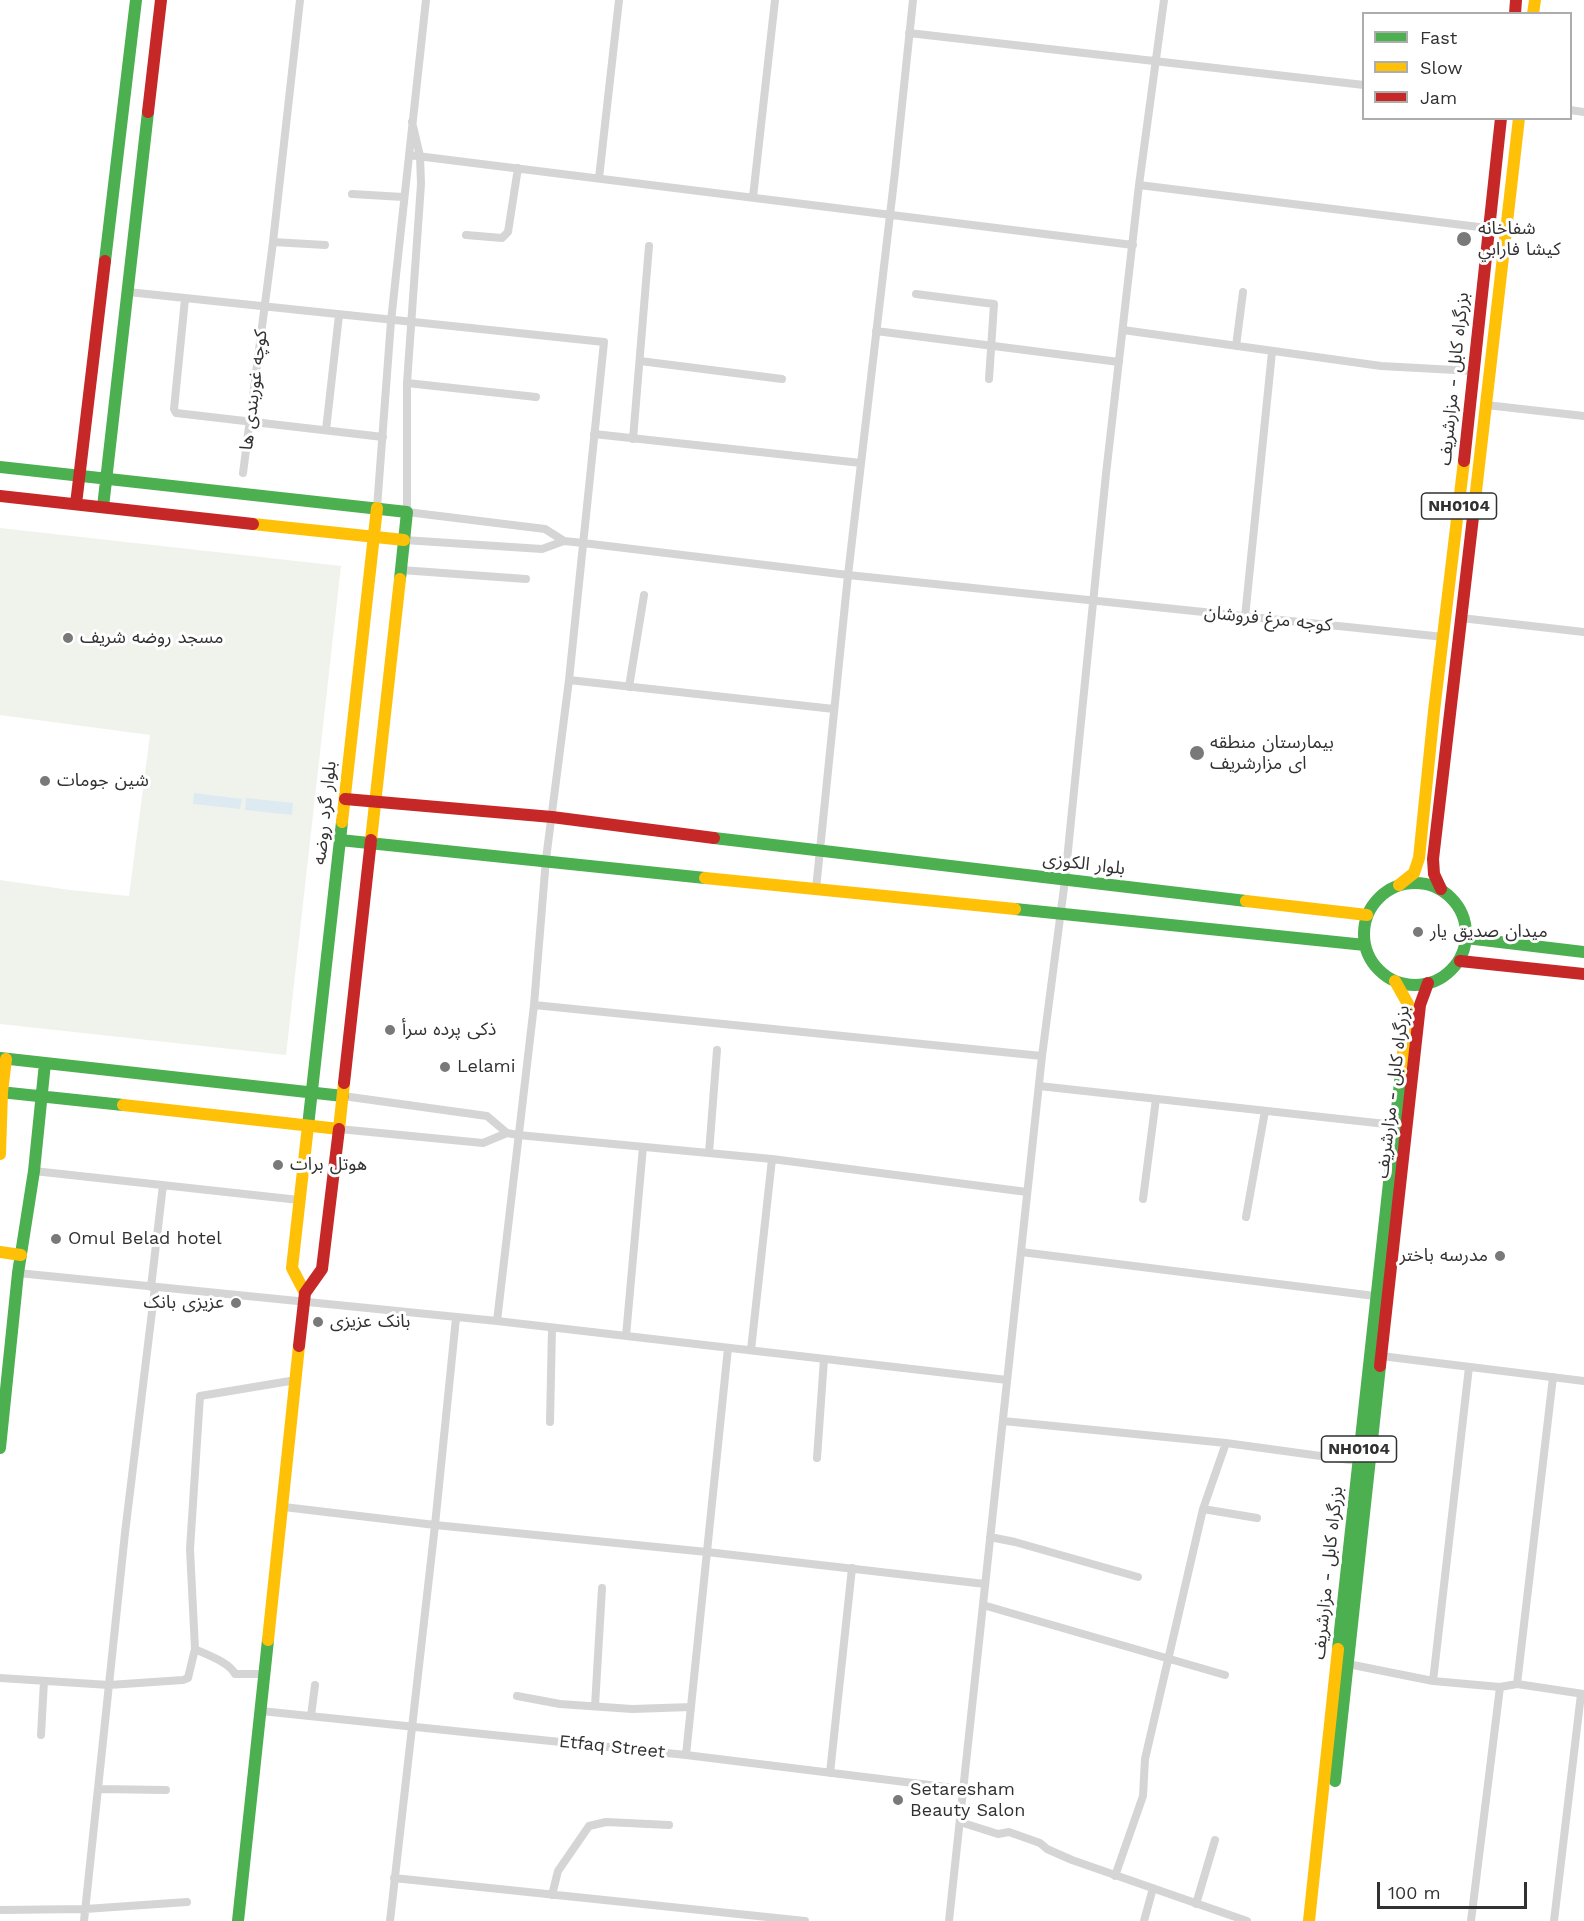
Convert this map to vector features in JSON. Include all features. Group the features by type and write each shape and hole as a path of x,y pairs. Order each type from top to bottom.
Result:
{"main road":[{"path":"76,504 136,0"},
{"path":"103,507 161,0"},
{"name":"بزرگراه کابل - مزارشریف","path":"1399,885 1414,873 1419,858 1429,746 1444,637 1474,371 1487,228 1501,120"},
{"name":"بزرگراه کابل - مزارشریف","path":"1441,889 1434,874 1433,859 1519,120"},
{"path":"0,467 408,512 322,1269 304,1297 284,1507 238,1921"},
{"path":"0,495 404,540"},
{"name":"بلوار گرد روضه","path":"304,1297 292,1268 377,508"},
{"name":"بلوار الکوزی","path":"345,799 552,817 796,849 1367,915"},
{"path":"340,840 546,859 795,887 1060,912 1365,945 1364,930 1367,915"},
{"path":"1399,885 1413,882 1441,889"},
{"name":"NH0104","path":"1367,915 1375,902 1386,892 1399,885"},
{"name":"NH0104","path":"1441,889 1461,910 1466,924 1466,938 1460,961"},
{"path":"1466,938 1584,952"},
{"name":"NH0104","path":"1365,945 1371,960 1381,972 1395,981"},
{"path":"1395,981 1411,985 1428,983 1442,978 1460,961 1584,974"},
{"name":"بزرگراه کابل - مزارشریف","path":"1308,1921 1408,1004 1395,981"},
{"name":"بزرگراه کابل - مزارشریف","path":"1319,1921 1420,1005 1428,983"},
{"path":"0,1154 3,1058 343,1096"},
{"path":"0,1448 18,1273 34,1171 45,1063"},
{"path":"1,1092 339,1129"},
{"path":"0,1252 21,1255"}],"street":[{"name":"کوچه غوربندی ها","path":"243,473 273,242 300,0"},
{"path":"377,508 391,321 426,0"},
{"path":"599,178 619,0"},
{"path":"753,197 775,0"},
{"path":"816,889 848,574 890,214 912,0"},
{"path":"949,1921 1042,1056 1065,880 1119,362 1139,185 1164,0"},
{"path":"909,33 1362,85"},
{"path":"412,122 420,156 419,230 407,383 408,512 545,530 564,541"},
{"path":"409,155 1133,245"},
{"path":"466,235 502,238 506,236 518,168"},
{"path":"1139,185 1487,228"},
{"path":"352,194 403,197"},
{"path":"273,242 325,245"},
{"path":"633,439 649,246"},
{"path":"128,292 604,342 568,680 546,859 534,1005 496,1321"},
{"path":"1236,346 1243,292"},
{"path":"916,294 994,304 989,379"},
{"path":"185,299 174,412 383,437"},
{"path":"326,430 339,315"},
{"path":"1123,330 1382,366 1474,371"},
{"path":"876,331 1119,362"},
{"path":"1245,617 1272,352"},
{"path":"640,361 782,379"},
{"path":"407,383 536,397"},
{"path":"1486,405 1584,416"},
{"path":"594,434 861,463"},
{"path":"404,540 542,549 564,541"},
{"name":"كوجه مرغ فروشان","path":"564,541 848,574 1444,637"},
{"path":"401,570 526,579"},
{"path":"629,687 644,595"},
{"path":"1461,618 1584,632"},
{"path":"568,680 834,709"},
{"path":"534,1005 1042,1056"},
{"path":"709,1153 717,1050"},
{"path":"1039,1086 1395,1125"},
{"path":"343,1096 487,1116 507,1133 518,1135 772,1159 1028,1192"},
{"path":"1143,1199 1156,1099"},
{"path":"1246,1217 1265,1111"},
{"path":"339,1129 483,1143 507,1133"},
{"path":"626,1336 643,1147"},
{"path":"751,1350 772,1159"},
{"path":"34,1171 299,1200"},
{"path":"84,1921 163,1185"},
{"path":"1021,1252 1375,1296"},
{"path":"18,1273 153,1287 304,1297 456,1317 1007,1380"},
{"path":"390,1921 456,1317"},
{"path":"550,1422 552,1328"},
{"path":"686,1755 728,1348"},
{"path":"1381,1356 1584,1381"},
{"path":"817,1458 824,1359"},
{"path":"1433,1681 1470,1367"},
{"path":"1517,1684 1553,1377"},
{"path":"0,1678 110,1685 188,1678 195,1649 190,1549 200,1396 296,1380"},
{"path":"1003,1421 1226,1443 1358,1461"},
{"path":"1115,1876 1143,1796 1145,1759 1203,1509 1226,1443"},
{"path":"284,1507 435,1525 706,1551 985,1584"},
{"path":"1203,1509 1257,1518"},
{"path":"990,1538 1014,1542 1138,1577"},
{"path":"830,1773 852,1569"},
{"path":"595,1706 602,1588"},
{"path":"983,1605 1225,1675"},
{"path":"195,1649 224,1664 235,1674 265,1674"},
{"path":"1348,1664 1433,1681 1500,1687 1517,1684 1583,1694 1554,1921"},
{"path":"41,1735 44,1681"},
{"path":"311,1716 315,1685"},
{"path":"1471,1921 1500,1687"},
{"path":"517,1696 560,1704 632,1708 691,1707"},
{"name":"Etfaq Street","path":"261,1711 686,1755 962,1790"},
{"path":"98,1789 166,1790"},
{"path":"552,1894 558,1871 589,1826 606,1822 669,1825"},
{"path":"960,1822 998,1834 1009,1832 1040,1843 1047,1849 1072,1860 1247,1921"},
{"path":"1196,1904 1215,1840"},
{"path":"394,1878 805,1921"},
{"path":"1144,1921 1153,1888"},
{"path":"0,1910 85,1909 187,1902"}],"shaded area":[{"path":"0,528 341,566 286,1055 0,1024 0,880 129,896 150,735 0,715"},
{"path":"194,793 242,799 240,809 193,804"},
{"path":"246,798 293,803 292,815 245,810"}],"traffic: fast":[{"path":"105,261 136,0"},
{"path":"103,507 148,112"},
{"path":"0,467 407,512 400,579"},
{"path":"308,1126 342,822"},
{"path":"714,838 1246,901"},
{"path":"340,840 705,878"},
{"path":"1415,883 1434,887 1451,898 1462,915 1466,934 1462,953 1451,970 1434,981 1415,985 1396,981 1379,970 1368,953 1364,934 1368,915 1379,898 1396,887 1415,883"},
{"path":"1015,909 1365,945"},
{"path":"1466,938 1584,952"},
{"path":"0,1058 343,1096"},
{"path":"0,1448 18,1273 34,1171 45,1063"},
{"path":"1338,1649 1401,1073"},
{"path":"0,1092 123,1105"},
{"path":"1335,1781 1380,1366"},
{"path":"238,1921 268,1640"}],"traffic: slow":[{"path":"1533,12 1535,0"},
{"path":"1475,500 1519,120"},
{"path":"1399,885 1414,873 1419,858 1464,461"},
{"path":"342,822 377,508"},
{"path":"253,524 404,540"},
{"path":"371,840 400,579"},
{"path":"705,878 1015,909"},
{"path":"1246,901 1367,915"},
{"path":"1395,981 1408,1004 1401,1073"},
{"path":"0,1154 2,1092 6,1059"},
{"path":"123,1105 339,1129 344,1083"},
{"path":"305,1293 292,1268 308,1126"},
{"path":"0,1252 21,1255"},
{"path":"268,1640 299,1346"},
{"path":"1309,1921 1338,1649"}],"traffic: jam":[{"path":"148,112 161,0"},
{"path":"1515,12 1516,0"},
{"path":"1464,461 1501,120"},
{"path":"76,504 105,261"},
{"path":"0,496 253,524"},
{"path":"1441,889 1434,874 1433,859 1475,500"},
{"path":"345,799 552,817 714,838"},
{"path":"344,1083 371,840"},
{"path":"1460,961 1584,974"},
{"path":"1380,1366 1420,1005 1428,983"},
{"path":"299,1346 305,1293 322,1269 339,1129"}],"place":[{"name":"شفاخانه كيشا فارابي","path":"1464,239"},
{"name":"مسجد روضه شریف","path":"68,638"},
{"name":"بیمارستان منطقه ای مزارشریف","path":"1197,753"},
{"name":"شین جومات","path":"45,781"},
{"name":"میدان صدیق یار","path":"1418,932"},
{"name":"ذکی پرده سرأ","path":"390,1030"},
{"name":"Lelami","path":"445,1067"},
{"name":"هوتل برات","path":"278,1165"},
{"name":"Omul Belad hotel","path":"56,1239"},
{"name":"مدرسه باختر","path":"1500,1256"},
{"name":"عزیزی بانک","path":"236,1303"},
{"name":"بانک عزیزی","path":"318,1322"},
{"name":"Setaresham Beauty Salon","path":"898,1800"}]}
